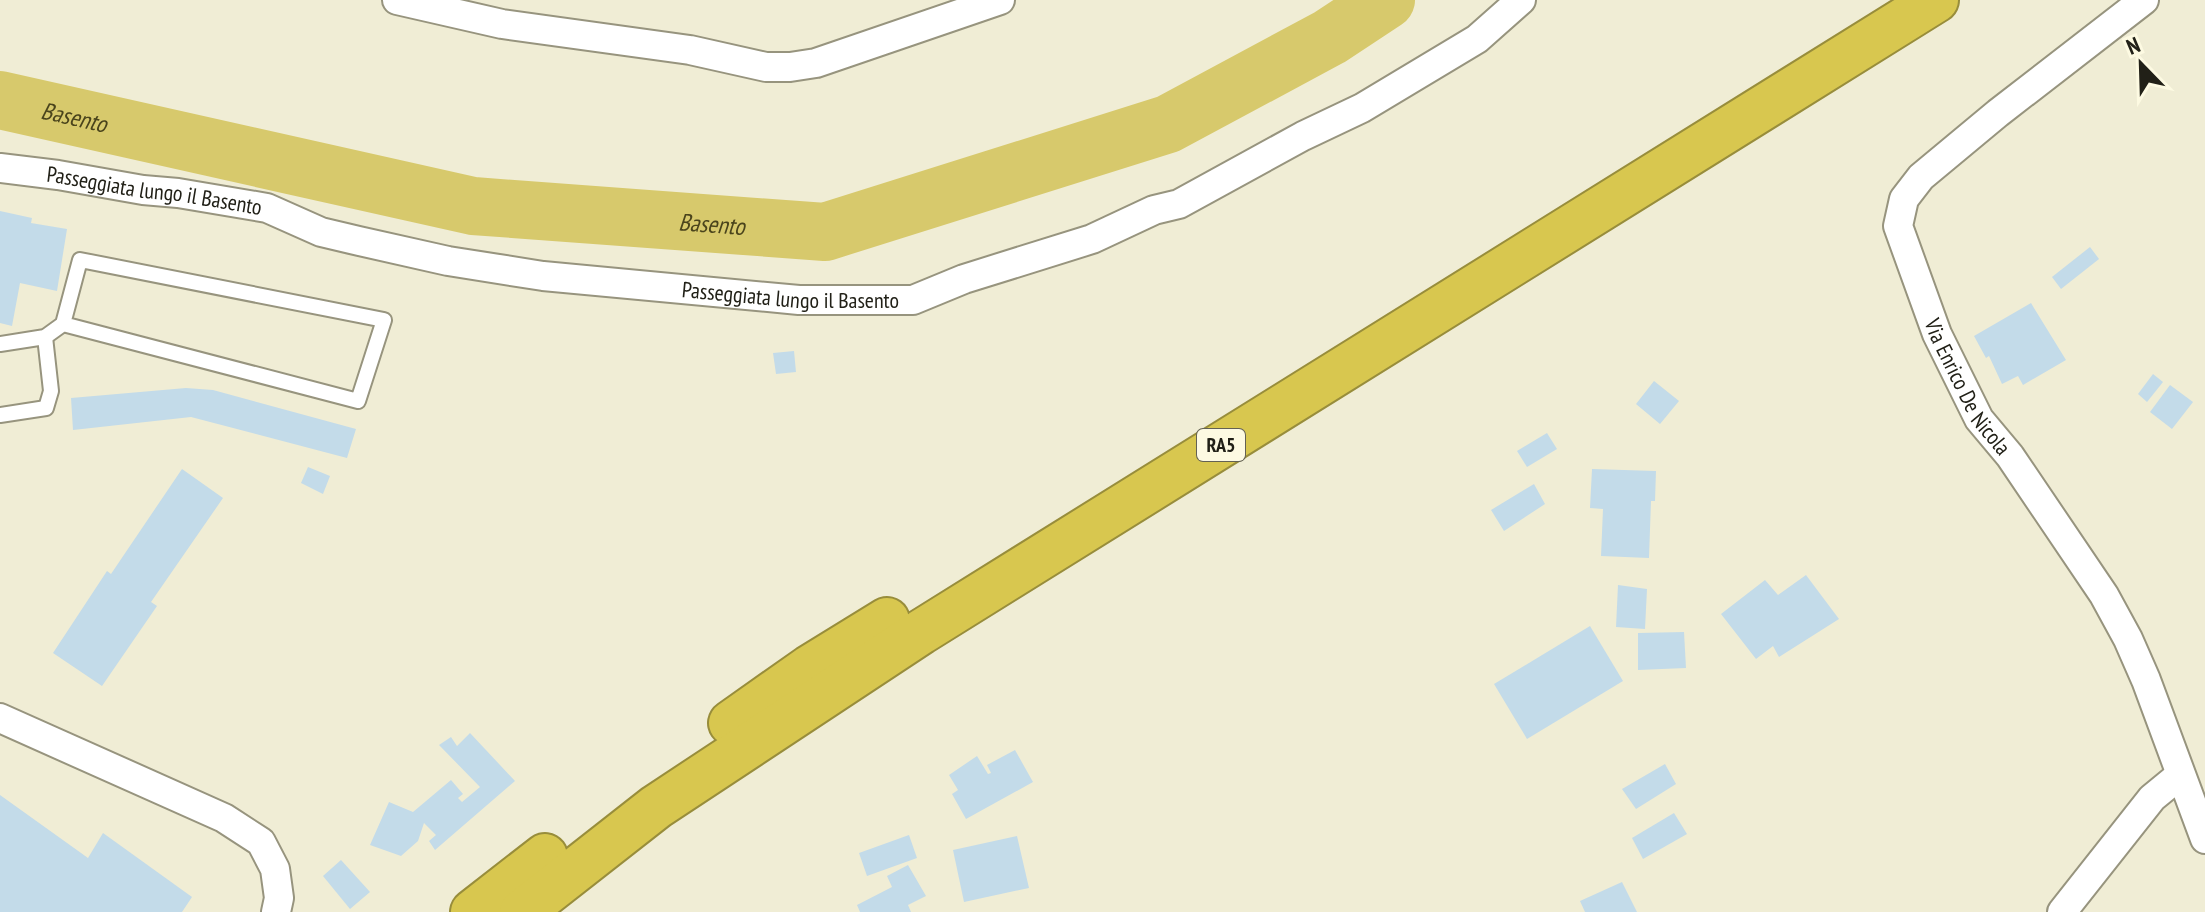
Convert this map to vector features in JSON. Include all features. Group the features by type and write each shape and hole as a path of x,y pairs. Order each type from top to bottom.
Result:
{"highway":[{"name":"RA5","path":"473,912 586,824 809,668 1880,0"},
{"name":"RA5","path":"522,912 656,807 921,632 1936,0"}],"street":[{"path":"397,0 502,24 690,50 766,67 816,63 1000,0"},
{"name":"Passeggiata lungo il Basento","path":"0,168 267,208 321,232 448,261 543,276 799,300 913,300 964,279 1092,239 1154,210 1179,204 1375,100 1477,39 1521,0"},
{"name":"Via Enrico De Nicola","path":"2144,0 1921,177 1904,199 1898,226 1937,334 1979,419 2010,456 2104,595 2128,639 2205,839"},
{"path":"0,718 224,818 261,842 275,869 279,898 276,912"},
{"path":"2062,912 2152,798 2180,775"}],"lane":[{"path":"0,344 45,337 63,324 80,260 384,320 358,401 63,324"},
{"path":"0,415 46,408 51,391 45,337"}],"building":[{"path":"0,211 32,218 31,223 67,229 57,291 20,283 12,326 0,323"},
{"path":"2090,247 2099,259 2061,289 2052,277"},
{"path":"2031,303 2066,360 2023,385 2018,376 2002,384 1989,356 1986,358 1974,336"},
{"path":"794,351 796,372 776,374 773,353"},
{"path":"2153,374 2163,382 2147,402 2138,394"},
{"path":"1654,381 1679,401 1660,424 1636,404"},
{"path":"2170,385 2193,402 2172,429 2150,412"},
{"path":"186,388 213,390 356,429 347,458 191,417 73,430 71,398"},
{"path":"1547,433 1557,449 1527,467 1517,451"},
{"path":"308,467 330,476 323,494 301,483"},
{"path":"182,469 223,498 151,602 157,606 102,686 53,653 107,571 111,574"},
{"path":"1592,469 1656,471 1655,501 1651,501 1649,558 1601,556 1603,509 1590,508"},
{"path":"1534,484 1545,504 1504,531 1491,510"},
{"path":"1806,575 1839,619 1779,657 1773,646 1756,659 1721,614 1765,580 1778,595"},
{"path":"1618,585 1647,589 1645,629 1616,627"},
{"path":"1590,626 1623,681 1527,739 1494,684"},
{"path":"1684,632 1686,668 1638,670 1638,633"},
{"path":"470,733 515,781 435,850 429,841 436,835 424,823 418,841 401,856 370,845 389,802 413,812 451,780 463,794 458,798 462,802 480,787 439,745 451,737 457,746"},
{"path":"1015,750 1033,782 966,819 952,794 958,790 949,775 977,756 988,774 991,773 987,765"},
{"path":"1665,764 1676,784 1636,809 1622,789"},
{"path":"0,795 88,858 103,833 192,897 182,912 0,912"},
{"path":"1674,813 1687,834 1643,859 1632,838"},
{"path":"909,835 917,858 867,876 859,853"},
{"path":"1017,836 1029,888 964,902 953,850"},
{"path":"341,860 370,892 350,909 323,876"},
{"path":"908,865 926,896 908,905 911,912 860,912 857,905 892,887 887,876"},
{"path":"1622,882 1637,912 1585,912 1580,901"}],"waterway":[{"name":"Basento","path":"0,100 473,206 825,232 1168,124 1330,37 1386,0"}]}
